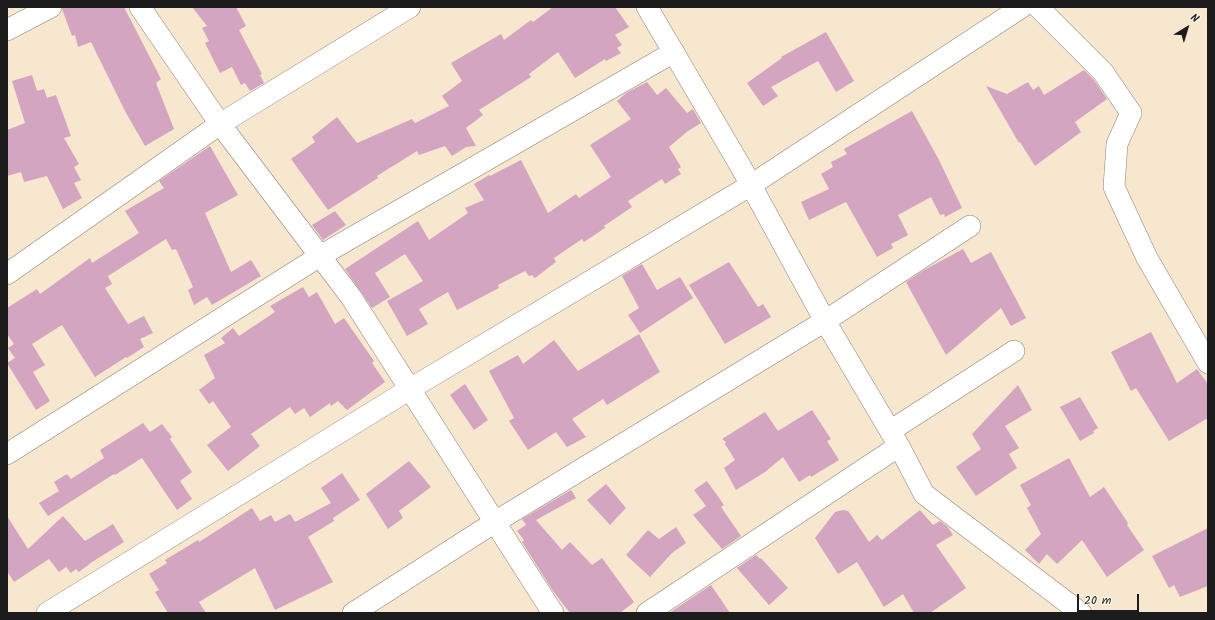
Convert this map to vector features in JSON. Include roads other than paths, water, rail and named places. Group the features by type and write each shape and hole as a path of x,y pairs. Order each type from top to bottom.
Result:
{"street":[{"path":"7,30 51,7"},
{"path":"140,7 220,124 351,297 554,613"},
{"path":"7,274 220,124 410,7"},
{"path":"647,7 751,185 825,321 894,438 924,494 1081,613"},
{"path":"47,613 410,389 751,185 1022,7"},
{"path":"1038,7 1103,72 1131,112 1117,144 1114,187 1147,258 1208,364"},
{"path":"7,454 320,256 674,52"},
{"path":"353,613 495,522 825,321 970,226"},
{"path":"648,613 1014,351"}]}
